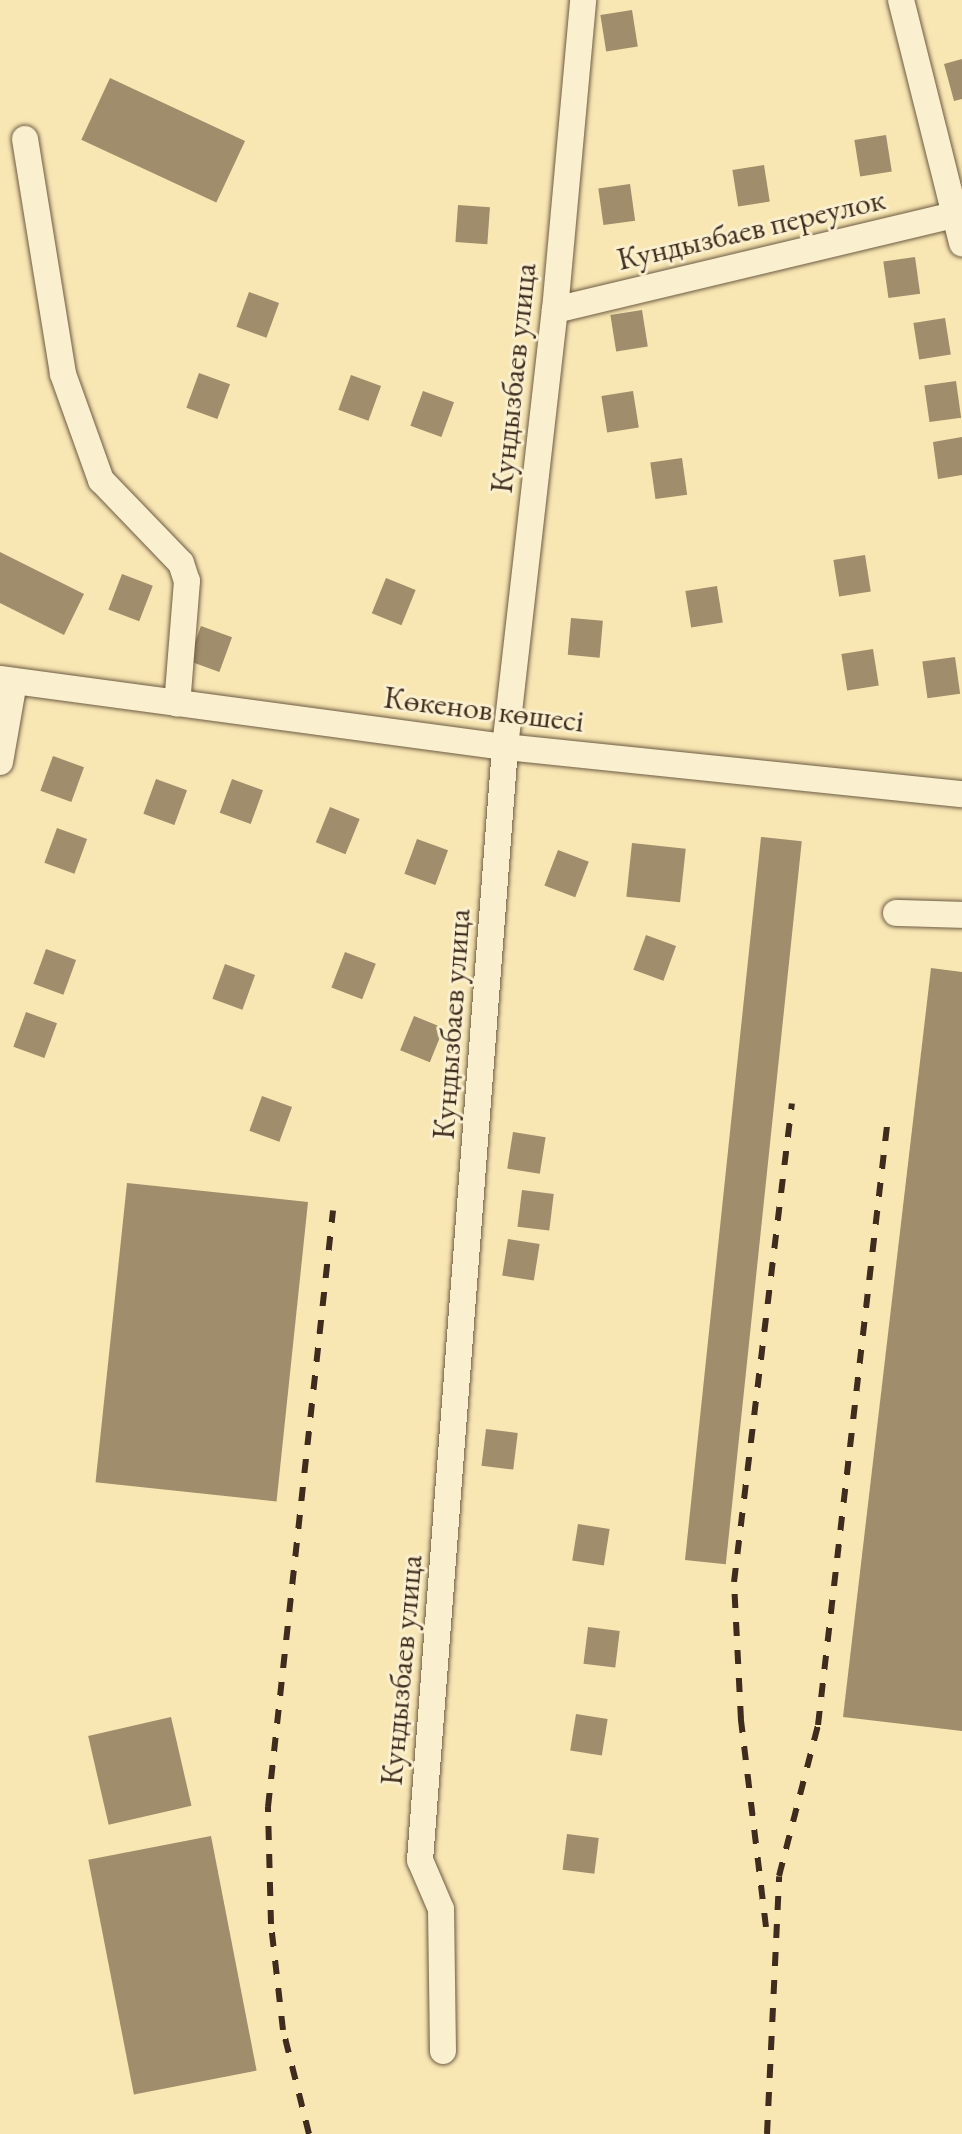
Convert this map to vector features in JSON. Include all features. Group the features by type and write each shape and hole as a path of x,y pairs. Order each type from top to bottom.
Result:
{"street":[{"name":"Кундызбаев улица","path":"443,2051 441,1909 420,1860 505,747 555,310 583,0"},
{"path":"901,0 959,214 962,243"},
{"path":"25,139 63,374 101,480 181,563 187,581 177,704"},
{"name":"Кундызбаев переулок","path":"555,310 959,214"},
{"path":"0,762 7,680"},
{"name":"Көкенов көшесі","path":"7,680 505,747 962,794"},
{"path":"896,913 962,915"}],"building":[{"path":"632,10 638,47 606,52 600,15"},
{"path":"962,59 962,99 954,101 944,64"},
{"path":"110,78 245,141 216,203 81,140"},
{"path":"886,135 892,172 860,177 854,140"},
{"path":"764,165 770,202 738,207 732,170"},
{"path":"630,184 635,221 603,225 598,188"},
{"path":"458,205 490,207 487,244 455,242"},
{"path":"915,257 920,294 888,298 883,261"},
{"path":"249,292 279,303 266,338 236,327"},
{"path":"642,310 648,347 616,352 610,315"},
{"path":"945,318 951,355 919,360 913,323"},
{"path":"199,373 230,384 217,419 186,408"},
{"path":"351,375 381,386 368,421 338,410"},
{"path":"956,381 961,418 929,422 924,385"},
{"path":"423,391 454,402 441,437 410,426"},
{"path":"633,391 639,428 607,433 601,396"},
{"path":"962,437 962,475 938,479 933,442"},
{"path":"682,458 687,495 655,499 650,462"},
{"path":"0,552 84,594 64,635 0,603"},
{"path":"865,555 871,592 839,597 833,560"},
{"path":"122,574 153,586 139,621 108,609"},
{"path":"386,578 416,590 401,625 372,613"},
{"path":"717,586 723,623 691,628 685,591"},
{"path":"571,618 603,621 600,658 568,655"},
{"path":"201,626 232,637 219,672 188,661"},
{"path":"873,649 879,686 847,691 841,654"},
{"path":"955,657 960,694 927,698 922,662"},
{"path":"53,756 84,767 71,802 40,791"},
{"path":"156,779 187,790 174,825 143,814"},
{"path":"232,779 263,790 251,824 220,813"},
{"path":"330,807 360,819 345,854 316,842"},
{"path":"57,828 87,839 74,874 44,863"},
{"path":"761,837 802,841 726,1564 685,1560"},
{"path":"417,839 448,850 435,885 404,874"},
{"path":"632,843 686,849 680,902 626,897"},
{"path":"558,850 589,862 575,897 544,885"},
{"path":"646,935 676,946 663,981 633,970"},
{"path":"46,949 76,960 63,995 33,984"},
{"path":"345,952 376,964 362,999 331,987"},
{"path":"225,964 255,975 242,1010 212,999"},
{"path":"931,968 962,972 962,1731 843,1717"},
{"path":"26,1012 57,1023 44,1058 13,1047"},
{"path":"414,1016 444,1028 430,1062 400,1050"},
{"path":"262,1096 292,1107 279,1142 249,1131"},
{"path":"513,1132 546,1137 540,1174 507,1169"},
{"path":"127,1183 308,1202 277,1501 96,1482"},
{"path":"522,1190 554,1194 549,1231 517,1227"},
{"path":"508,1239 540,1244 534,1281 502,1276"},
{"path":"486,1429 518,1433 513,1470 481,1466"},
{"path":"578,1524 610,1529 604,1566 572,1561"},
{"path":"588,1627 620,1631 615,1668 583,1664"},
{"path":"576,1714 608,1719 602,1756 570,1751"},
{"path":"171,1717 191,1806 109,1825 88,1736"},
{"path":"567,1834 599,1838 594,1874 563,1870"},
{"path":"211,1836 257,2071 134,2094 88,1860"}],"railway":[{"path":"766,1927 741,1720 734,1582 792,1104"},
{"path":"767,2134 779,1876 818,1725 887,1126"},
{"path":"309,2134 283,2030 271,1924 268,1807 333,1211"}]}
